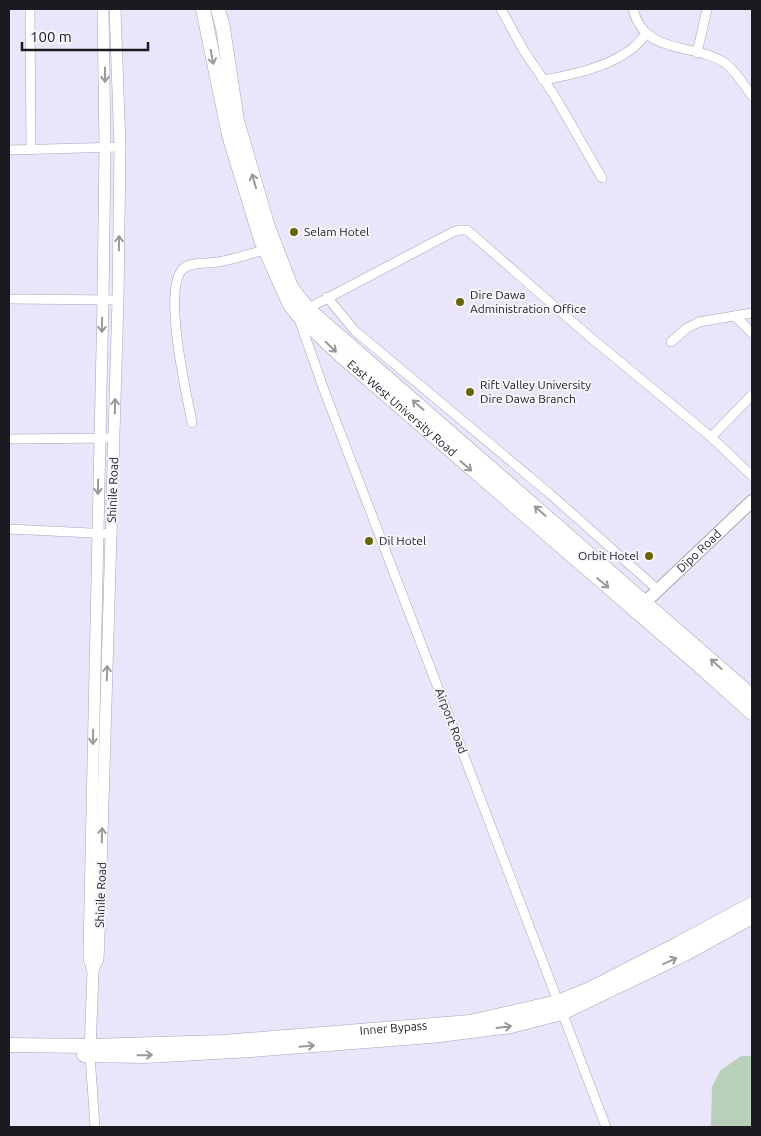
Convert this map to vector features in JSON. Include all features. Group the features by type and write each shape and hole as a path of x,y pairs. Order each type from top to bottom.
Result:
{"main road":[{"name":"East West University Road","path":"203,9 224,117 290,305 302,311 338,354 640,606 752,696"},
{"name":"East West University Road","path":"218,9 223,28 237,121 270,248"},
{"name":"Dipo Road","path":"640,606 752,501"},
{"name":"East West University Road","path":"640,606 752,713"},
{"name":"Inner Bypass","path":"560,1008 590,990 752,904"},
{"name":"Inner Bypass","path":"9,1054 223,1047 470,1022 560,1008 687,953 752,917"},
{"name":"Inner Bypass","path":"9,1045 90,1050"}],"street":[{"path":"30,9 31,150"},
{"name":"Shinile Road","path":"95,1127 90,1050 93,970 89,959 89,950 105,148 103,9"},
{"name":"Shinile Road","path":"93,970 98,959 99,937 118,300 120,147 115,9"},
{"path":"501,9 524,51 602,178"},
{"path":"633,9 639,25 647,33 660,42 724,63 734,72 752,96"},
{"path":"697,53 707,9"},
{"path":"543,80 578,74 616,57 632,48 647,33"},
{"path":"9,150 120,147"},
{"path":"302,311 453,232 467,230 590,337 711,437 752,476"},
{"path":"192,423 175,331 174,305 179,275 183,269 192,265 217,262 270,248"},
{"path":"328,297 355,331 549,493 657,590"},
{"path":"9,299 118,300"},
{"name":"Airport Road","path":"302,311 324,390 606,1127"},
{"path":"671,342 687,328 698,322 752,313"},
{"path":"735,316 752,333"},
{"path":"711,437 752,395"},
{"path":"9,439 114,438"},
{"path":"9,529 112,534"}],"green space":[{"path":"741,1056 752,1056 752,1127 711,1127 712,1087 720,1071"}],"place":[{"name":"Selam Hotel","path":"294,232"},
{"name":"Dire Dawa Administration Office","path":"460,302"},
{"name":"Rift Valley University Dire Dawa Branch","path":"470,392"},
{"name":"Dil Hotel","path":"369,541"},
{"name":"Orbit Hotel","path":"649,556"}]}
